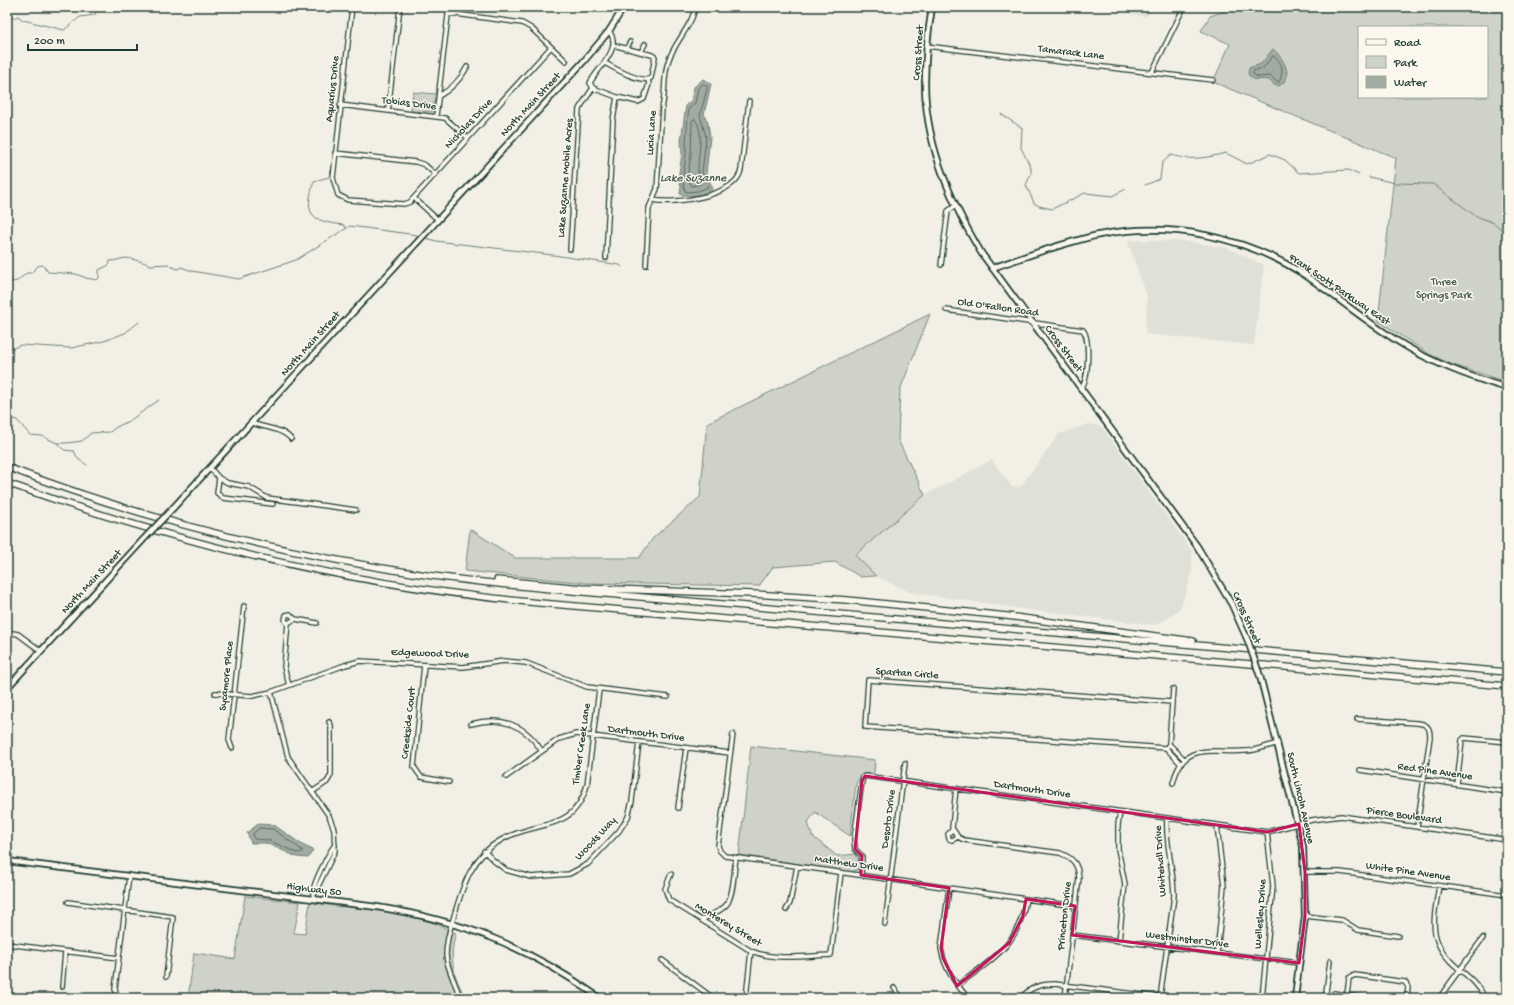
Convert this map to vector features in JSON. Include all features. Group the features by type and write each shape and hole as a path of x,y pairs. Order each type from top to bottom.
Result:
{"highway":[{"path":"7,467 113,504 223,535 324,558 464,580 602,594 1221,646 1507,672"},
{"path":"7,483 100,515 185,540 296,566 421,589 540,603 1507,686"},
{"path":"464,580 490,580 582,588 754,594 861,601 1015,617 1154,635 1221,646"}],"main road":[{"name":"North Main Street","path":"7,688 584,61 609,31 624,7"},
{"name":"Cross Street","path":"932,7 926,46 925,84 928,110 936,152 955,206 965,226 992,268 1197,546 1232,605 1248,641 1260,676"},
{"name":"Frank Scott Parkway East","path":"992,268 1071,242 1100,235 1158,230 1206,234 1244,245 1274,258 1304,275 1408,348 1469,376 1507,388"},
{"name":"South Lincoln Avenue","path":"1260,676 1299,824 1305,872 1306,916 1295,998"},
{"name":"Highway 50","path":"7,861 398,910 452,923 483,933 528,952 600,998"}],"street":[{"name":"Aquarius Drive","path":"352,7 333,173 334,188 342,199 404,204 414,198"},
{"path":"388,110 400,7"},
{"path":"436,116 449,7"},
{"name":"Lucia Lane","path":"646,266 649,208 657,189 668,62 675,43 693,15 695,7"},
{"path":"1152,72 1184,7"},
{"path":"448,13 522,23 532,28 566,61"},
{"path":"609,31 612,35 613,45 655,57 660,55"},
{"path":"626,49 630,42"},
{"path":"641,52 646,44"},
{"name":"Lake Suzanne Mobile Acres","path":"570,249 579,109 593,88 590,82 605,63 613,45"},
{"name":"Tamarack Lane","path":"926,46 1213,80"},
{"name":"Nicholas Drive","path":"414,198 552,47"},
{"path":"593,88 617,97 638,102 644,99 648,80 652,74 655,57"},
{"path":"605,63 618,71 648,80"},
{"path":"439,96 445,93 459,79 467,67"},
{"path":"606,258 613,113 617,97"},
{"path":"653,200 690,199 714,194 737,179 741,170 749,101"},
{"name":"Tobias Drive","path":"340,105 436,116 450,122 468,138"},
{"path":"335,153 416,162 425,165 435,174"},
{"path":"414,198 437,219"},
{"path":"941,265 948,211 955,206"},
{"name":"Old O'Fallon Road","path":"946,310 1080,329 1085,332 1087,336 1086,381 1081,388"},
{"path":"252,422 281,432 291,439"},
{"path":"210,468 220,478 228,483 249,487 267,498 356,510"},
{"path":"220,478 217,493 223,498 273,504"},
{"name":"Sycamore Place","path":"232,748 229,740 244,606"},
{"path":"288,625 285,620 286,615 290,614 295,619 317,623"},
{"path":"289,685 284,667 288,625 289,622 295,619"},
{"path":"7,632 18,634 41,651"},
{"name":"Edgewood Drive","path":"215,693 252,696 271,692 360,661 463,667 504,661 526,662 599,690 668,697"},
{"name":"Creekside Court","path":"424,665 414,767 421,777 448,782"},
{"name":"Spartan Circle","path":"1166,748 865,727 868,680 1172,702"},
{"path":"1173,689 1169,744 1166,748 1180,763"},
{"name":"Timber Creek Lane","path":"460,998 448,967 446,954 452,923 462,889 470,870 484,852 503,838 552,824 566,818 576,809 583,798 587,785 599,690"},
{"path":"271,692 288,757 329,816 334,829 335,845 333,858 312,899"},
{"path":"1357,719 1417,723 1428,726 1430,737 1417,827"},
{"path":"471,724 487,720 504,721 524,731 537,743 541,750"},
{"path":"312,792 327,782 331,775 331,725 329,722"},
{"path":"730,754 733,734"},
{"name":"Dartmouth Drive","path":"506,776 541,750 566,736 593,736 730,754"},
{"path":"1457,784 1462,740 1464,738 1507,742"},
{"name":"Woods Way","path":"484,852 494,862 506,870 531,878 570,874 588,864 619,831 628,817 632,801 639,742"},
{"path":"1173,783 1180,763 1184,759 1209,750 1246,751 1278,743"},
{"path":"1169,744 1184,759"},
{"path":"678,808 686,748"},
{"name":"Matthew Drive","path":"730,754 718,846 720,851 726,856 1075,906"},
{"name":"Desoto Drive","path":"885,924 905,763"},
{"name":"Red Pine Avenue","path":"1360,770 1507,792"},
{"name":"Dartmouth Drive","path":"861,875 862,856 855,849 854,839 863,777 869,776 1267,832 1299,824"},
{"path":"952,830 956,788"},
{"path":"1119,941 1125,884 1118,849 1118,825 1120,812"},
{"name":"Pierce Boulevard","path":"1299,824 1326,817 1341,816 1507,840"},
{"name":"Whitehall Drive","path":"1160,998 1174,896 1174,881 1166,833 1167,819"},
{"path":"1217,826 1224,886 1217,953"},
{"name":"Princeton Drive","path":"958,836 952,840 949,839 948,834 952,830 964,840 1068,856 1075,861 1078,869 1065,998"},
{"name":"Wellesley Drive","path":"1262,998 1273,886 1267,832"},
{"path":"701,920 722,909 727,904 730,897 736,858"},
{"path":"786,910 790,903 796,866"},
{"name":"Monterey Street","path":"670,874 665,889 669,900 751,951 764,956 775,957 831,955 841,872"},
{"name":"White Pine Avenue","path":"1305,872 1340,872 1507,895"},
{"path":"118,998 115,988 130,876"},
{"path":"1439,886 1434,921 1437,944 1446,958 1472,979 1485,998"},
{"path":"949,888 941,948 947,969 957,986 968,998"},
{"path":"957,986 1010,943 1023,916 1026,899"},
{"path":"68,902 174,917 166,977"},
{"path":"1306,916 1342,920 1358,930 1398,936"},
{"name":"Westminster Drive","path":"1072,935 1300,963"},
{"path":"1439,998 1483,938"},
{"path":"7,944 119,958"},
{"path":"746,998 751,951"},
{"path":"62,987 65,952"},
{"path":"662,960 713,998"},
{"path":"1326,992 1330,961"},
{"path":"1347,995 1349,978 1355,975 1405,982 1408,987 1407,998"},
{"path":"1022,998 1028,991 1038,986 1055,984 1067,984 1168,998"},
{"path":"894,988 902,998"},
{"path":"1112,998 1114,991"},
{"path":"1334,993 1364,998"}],"highlighted area":[{"path":"865,776 1267,832 1299,824 1305,872 1305,916 1299,963 1072,935 1075,906 1026,899 1023,916 1009,943 957,986 943,958 941,948 949,888 861,875 862,856 855,849 862,781"}],"shaded area":[{"path":"1101,7 1151,7 1147,17"},
{"path":"1127,240 1183,241 1228,248 1264,265 1254,345 1145,334 1147,296"},
{"path":"1089,424 1102,427 1192,551 1192,571 1188,587 1180,608 1167,619 1155,625 1022,609 909,592 876,576 855,555 925,495 992,460 1012,487 1021,486 1059,434"},
{"path":"1301,992 1304,993 1344,998 1299,998"}],"green space":[{"name":"Three Springs Park","path":"1237,7 1507,7 1507,382 1453,365 1429,354 1378,321 1396,158 1213,82 1230,44 1201,31 1210,16"},
{"path":"413,92 436,94 432,112 411,111"},
{"path":"930,314 900,390 898,440 925,495 855,555 876,576 861,577 835,562 773,567 759,586 587,583 465,571 470,529 515,558 639,558 653,538 700,497 707,423"},
{"path":"751,746 875,760 874,773 862,775 856,783 850,836 815,812 808,822 812,836 837,856 856,854 860,865 858,869 853,872 739,855"},
{"path":"245,896 300,902 294,933 305,934 310,902 335,906 382,910 408,915 437,924 456,933 452,950 452,960 454,971 464,998 188,998 194,953 235,959"}],"water":[{"path":"1273,49 1284,62 1287,73 1283,83 1278,86 1274,85 1269,80 1258,80 1250,77 1248,74 1249,68 1261,64"},
{"name":"Lake Suzanne","path":"703,79 711,84 704,114 708,123 710,137 706,173 713,189 706,193 689,196 680,194 681,186 678,179 682,154 681,141 686,105 691,101 694,87"},
{"path":"258,824 274,825 304,846 313,850 308,858 297,857 266,843 251,843 247,833"}],"waterway":[{"path":"7,15 12,7"},
{"path":"7,15 14,18 18,16 23,20 64,30 80,17 95,15 96,10 101,7"},
{"path":"1001,114 1022,128 1021,148 1031,168 1031,174 1026,185 1034,203 1039,206 1052,209 1085,193 1112,196 1126,189"},
{"path":"1145,185 1160,179 1162,163 1171,155 1185,158 1198,158 1226,153 1247,164 1270,154 1285,160 1299,173 1348,170 1359,175"},
{"path":"331,169 329,177 314,181 311,192 310,208 312,214 316,218 323,221 344,225 346,228"},
{"path":"1369,177 1395,183 1433,184 1474,215 1494,223 1507,234"},
{"path":"7,283 17,281 27,273 31,273 38,266 43,265 48,272 76,274 97,280 99,278 99,270 109,265 110,261 126,258 150,265 168,264 178,269 181,267 192,271 239,279 296,260 350,226 417,235"},
{"path":"426,238 436,241 553,255 620,265 622,267"},
{"path":"7,351 20,345 71,348 104,341 125,333 139,322"},
{"path":"7,415 12,419 17,420 30,435 42,436 57,443 67,443 82,441 91,433 110,432 159,400"},
{"path":"57,443 64,450 74,451 78,459 87,465"}]}
